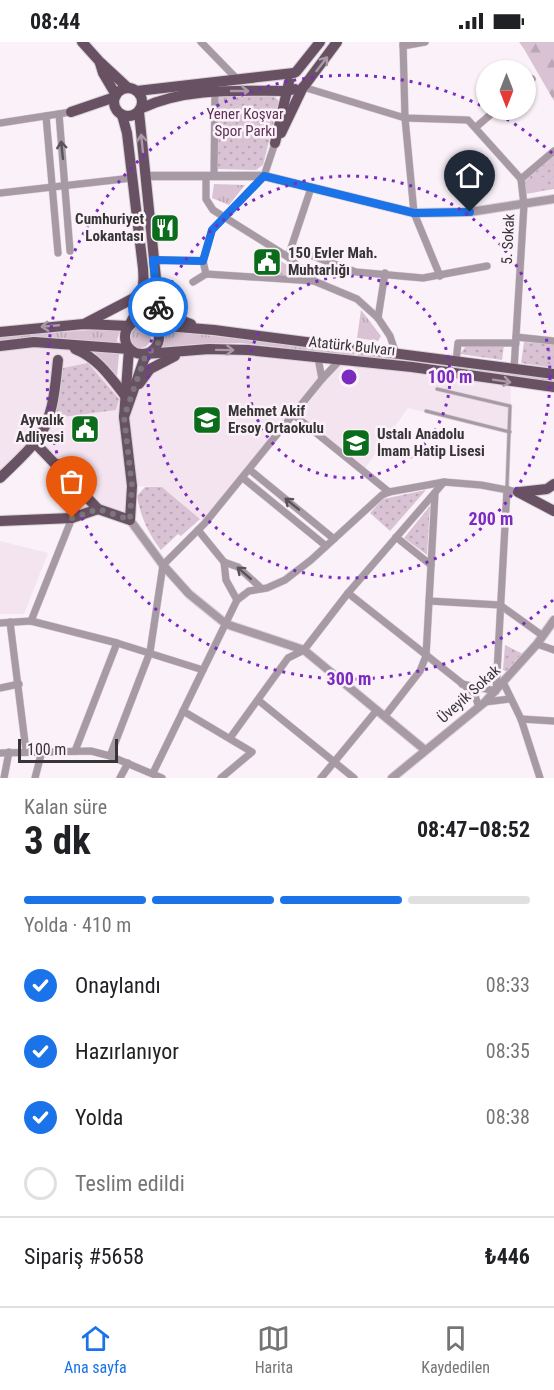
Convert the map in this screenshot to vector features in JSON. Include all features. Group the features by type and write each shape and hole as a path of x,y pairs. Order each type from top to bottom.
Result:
{"main road":[{"path":"82,42 100,62 142,99 140,110 159,308 154,325 158,332 158,343 146,354 128,397"},
{"path":"275,143 295,83 320,42"},
{"path":"275,143 295,83 337,42"},
{"path":"35,443 98,509 130,520 132,486 124,417 128,397 129,350 124,338 140,306 144,288 127,133 116,96 103,73 100,62"},
{"path":"71,112 116,96 123,89 237,79 295,83"},
{"path":"71,112 106,107 131,117 161,99 295,83"},
{"path":"155,275 160,299 180,321 214,330"},
{"path":"84,324 132,299 144,288"},
{"name":"Atatürk Bulvarı","path":"0,332 84,324 129,326 143,320 154,325 214,330 554,374"},
{"name":"Atatürk Bulvarı","path":"0,346 33,342 129,350 137,354 189,350 248,350 412,367 554,387"},
{"path":"66,345 88,354 128,397"},
{"path":"128,397 150,369 165,359 189,350"},
{"path":"0,478 35,443 47,422 58,360"},
{"path":"512,490 547,489 554,484"},
{"path":"512,490 554,511"},
{"path":"0,521 72,518 98,509"}],"street":[{"path":"201,42 237,79"},
{"path":"424,42 403,44 405,118 414,213 440,276"},
{"path":"295,83 405,118 468,120 521,180 554,151"},
{"path":"215,91 210,176 206,199 208,205 288,257 314,281"},
{"path":"0,123 71,112"},
{"path":"58,114 70,251"},
{"path":"46,116 54,186 58,253"},
{"path":"476,127 484,120"},
{"path":"206,274 203,261 212,230 264,176 275,143"},
{"path":"146,176 264,176 414,213 470,212 554,199"},
{"path":"0,193 132,178"},
{"name":"5. Sokak","path":"514,369 524,205 521,180"},
{"path":"288,257 311,188"},
{"path":"291,248 356,272 423,278 487,266"},
{"path":"153,260 203,261"},
{"path":"378,318 385,273"},
{"path":"193,282 206,274 314,281 357,299 378,318 390,336 396,354"},
{"path":"456,362 458,343 554,341"},
{"path":"318,358 322,379"},
{"path":"110,756 150,652 163,565 198,530 250,470 322,379 340,360"},
{"path":"294,415 389,492"},
{"path":"250,470 334,539"},
{"path":"243,478 326,546"},
{"path":"230,738 288,658 304,650 348,593 444,482"},
{"path":"153,773 237,600 249,591 274,586 285,579 326,546 375,501 389,492 444,482 512,490 500,604 496,691 462,684"},
{"path":"385,716 420,671 426,656 435,493"},
{"path":"31,621 72,518"},
{"path":"130,520 163,565 189,594 226,624 304,650 425,750"},
{"path":"198,530 224,562 238,567 261,588"},
{"path":"396,537 431,565"},
{"path":"224,562 226,580 237,600"},
{"path":"348,593 474,693 482,704 510,699"},
{"path":"429,601 500,604 543,636"},
{"name":"Üveyik Sokak","path":"392,778 504,684 554,620"},
{"path":"0,623 31,621 150,652 203,670"},
{"path":"10,622 26,751"},
{"path":"75,751 117,643"},
{"path":"537,644 554,650"},
{"path":"0,688 19,684"},
{"path":"504,684 521,719 540,778"},
{"path":"258,700 354,778"},
{"path":"321,778 377,710"},
{"path":"183,711 252,752 221,778"},
{"path":"521,719 554,721"},
{"path":"35,778 42,751"},
{"path":"0,753 92,751 110,756 162,778"},
{"path":"4,778 9,752"},
{"path":"120,778 128,764"}],"lane":[{"path":"437,389 510,406 512,490"},
{"path":"426,411 510,432"}],"shaded area":[{"path":"58,344 88,354 126,397 150,369 189,350 318,358 322,379 340,360 511,382 510,432 408,408 363,471 294,415 205,523 162,487 132,486 130,520 98,509 35,444 0,478 0,346"},
{"path":"0,541 48,553 24,614 0,614"}],"green space":[{"path":"519,42 554,42 554,101 536,70 536,60 530,60"},
{"name":"Yener Koşvar Spor Parkı","path":"217,93 272,94 279,101 263,165 256,170 216,169"},
{"path":"242,112 258,117 250,144 233,139"},
{"path":"554,155 554,189 526,194 524,182"},
{"path":"547,176 549,188 528,192 526,181"},
{"path":"214,184 245,185 229,205 212,198"},
{"path":"264,250 307,278 261,274 258,266"},
{"path":"361,310 381,336 378,341 357,338"},
{"path":"140,326 150,333 151,337 144,347 140,348 130,341 129,337 136,327"},
{"path":"121,328 117,340 119,345 49,337 0,341 0,336"},
{"path":"165,330 354,353 354,356 240,343 194,344 161,348"},
{"path":"524,342 554,344 554,368 521,363"},
{"path":"504,345 502,360 460,354 466,346"},
{"path":"92,350 119,354 117,377"},
{"path":"358,354 532,376 554,380 554,383 358,357"},
{"path":"88,363 119,399 116,410 55,418 63,368"},
{"path":"145,487 162,487 200,519 181,536 178,534 161,550 146,525 139,504 137,496"},
{"path":"426,490 390,531 370,513 383,499"},
{"path":"430,506 427,555 404,538"},
{"path":"505,645 523,654 507,672 503,670"}],"way so far":[{"path":"72,518 98,509 130,520 132,486 124,417 146,354 151,352 158,343 158,332 154,325 158,317 158,307"}],"place":[{"name":"Cumhuriyet Lokantası","path":"165,228"},
{"name":"150 Evler Mah. Muhtarlığı","path":"267,262"},
{"name":"Mehmet Akif Ersoy Ortaokulu","path":"207,420"},
{"name":"Ayvalık Adliyesi","path":"85,429"},
{"name":"Ustalı Anadolu İmam Hatip Lisesi","path":"356,443"}],"route":[{"path":"158,307 153,260 203,261 212,230 264,176 414,213 470,212"}]}
